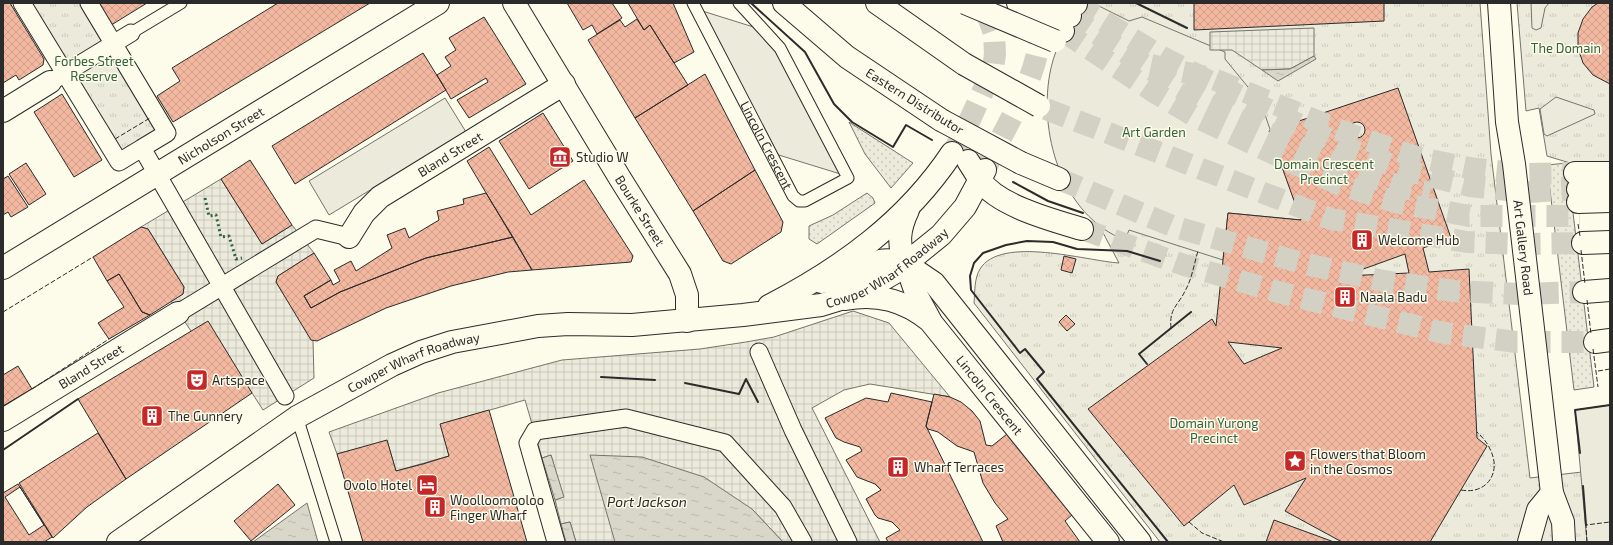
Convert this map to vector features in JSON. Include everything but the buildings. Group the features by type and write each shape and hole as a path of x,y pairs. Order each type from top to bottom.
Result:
{"main road":[{"name":"Nicholson Street","path":"3,268 438,3"},
{"name":"Bourke Street","path":"514,3 621,180 680,274 687,295 687,321"},
{"name":"Eastern Distributor","path":"784,3 847,58 941,120 1021,163 1059,179"},
{"path":"877,3 964,64 1042,107"},
{"path":"966,3 1068,19"},
{"name":"Art Gallery Road","path":"1499,3 1507,122 1514,164 1552,493 1564,522 1564,542"},
{"path":"1035,13 1068,19"},
{"path":"3,111 57,78"},
{"name":"Bland Street","path":"349,237 364,213 380,197 564,84"},
{"path":"971,166 989,191 1003,201 1082,229"},
{"name":"Cowper Wharf Roadway","path":"755,314 809,285 863,249 909,208 930,184 971,166"},
{"name":"Cowper Wharf Roadway","path":"118,542 297,417 392,365 421,352 452,342 538,326 687,321 755,314 821,305 843,300 868,289 927,248 959,216 971,166"},
{"path":"1578,195 1610,173"},
{"path":"1578,195 1610,188"},
{"path":"1578,195 1610,202"},
{"path":"1578,195 1610,215"},
{"path":"909,208 902,226 899,245 917,296 930,321"},
{"path":"1583,243 1610,242"},
{"path":"809,285 848,278 882,260 892,259 906,264"},
{"name":"Lincoln Crescent","path":"906,264 934,283 1140,542"},
{"path":"1584,292 1610,290"},
{"name":"Lincoln Crescent","path":"843,300 863,296 877,297 905,305 930,321 1107,541"},
{"name":"Bland Street","path":"3,420 178,313"},
{"path":"1529,542 1538,510 1552,493"},
{"path":"1107,541 1126,524"}],"street":[{"path":"22,3 57,78 119,162 167,133 89,3"},
{"path":"57,78 131,33"},
{"path":"142,148 285,396"},
{"path":"178,313 316,229 349,237"},
{"path":"759,352 793,430 848,542"},
{"path":"556,542 528,443 535,431 626,418 725,443 783,507 803,542"}],"lane":[{"path":"131,33 181,3"},
{"name":"Lincoln Crescent","path":"693,3 793,196 799,201 805,201 848,178 780,48 739,3"},
{"path":"297,417 336,542"}],"green space":[{"name":"Forbes Street Reserve","path":"17,3 92,3 172,134 117,167"},
{"name":"Art Garden","path":"1077,3 1093,3 1129,21 1142,17 1225,52 1225,59 1261,103 1301,220 1228,213 1223,260 1129,230 1125,240 1103,228 1084,212 1070,191 1059,168 1051,143 1048,118 1048,92 1053,60"},
{"name":"Domain Crescent Precinct","path":"1092,3 1480,3 1491,154 1530,478 1582,472 1587,542 1160,542 974,303 976,281 980,269 991,259 1006,253 1045,252 1119,263 1072,174"},
{"name":"The Domain","path":"1517,3 1610,3 1610,162 1580,166 1547,156 1539,108 1526,111"},
{"path":"1531,3 1549,3 1545,8 1541,28 1536,30 1532,28"},
{"path":"1556,97 1594,110 1595,114 1547,136 1544,134 1540,109"},
{"path":"849,122 913,163 891,188 865,154"},
{"path":"1567,163 1594,387 1574,390 1547,165"},
{"path":"867,193 873,198 875,203 817,244 809,239 809,226 833,215"},
{"path":"1610,405 1610,542 1587,542 1575,410"}],"shaded area":[{"path":"696,9 763,30 847,176 769,152"},
{"path":"1314,28 1314,56 1290,69 1262,70 1232,50 1210,50 1210,32"},
{"path":"445,98 466,132 329,215 309,181"},
{"path":"221,179 262,244 292,225 314,253 278,276 276,282 313,341 314,378 263,410 252,393 191,331 171,301 183,294 184,287 148,229 141,227"},
{"path":"853,311 889,323 950,397 870,384 844,390 812,408 880,542 783,542 752,509 615,542 576,542 570,522 561,524 555,500 563,497 551,455 542,458 525,400 441,424 449,456 396,471 387,441 337,454 329,432 438,393 562,360 700,349 746,342 774,337"}],"water":[{"path":"1314,56 1316,59 1278,81 1262,70 1290,69"},
{"path":"551,455 564,497 555,500 542,458"},
{"name":"Port Jackson","path":"590,455 642,457 704,477 752,509 783,542 615,542"},
{"path":"307,503 318,542 253,542"},
{"path":"570,522 576,542 566,542 561,524"}],"tunnel":[{"path":"952,153 962,137 993,69 995,54 994,33 983,3"},
{"path":"1076,4 1162,57 1207,80 1354,151 1408,171 1470,186 1527,192 1578,189"},
{"path":"1070,16 1175,85 1208,104 1346,169 1403,188 1430,193"},
{"path":"987,166 1022,97 1029,79 1039,42 1040,23"},
{"path":"1063,31 1154,92 1196,117 1338,184 1395,202 1469,216 1580,216"},
{"path":"1151,65 1211,78 1352,135 1416,157 1469,168 1524,174 1575,173"},
{"path":"1046,109 1331,219 1467,242 1525,244 1583,243"},
{"path":"1059,179 1172,226 1302,263 1383,281 1454,291 1520,294 1584,292"},
{"path":"1082,229 1184,265 1286,294 1444,333 1516,342 1595,342"}],"hedge":[{"path":"205,198 209,216 216,215 221,237 229,236 236,259 242,258"}],"fence":[{"path":"115,139 150,118"},
{"path":"1578,224 1580,236"},
{"path":"1581,250 1585,284"},
{"path":"1171,328 1171,316 1187,286 1198,251"},
{"path":"3,312 93,257"},
{"path":"1587,300 1591,334"},
{"path":"32,389 109,339"},
{"path":"1593,349 1598,387"},
{"path":"1598,371 1610,369"},
{"path":"1461,490 1470,491 1478,489 1490,480 1493,473 1494,466 1490,449 1477,432"},
{"path":"1189,522 1202,533 1224,542"},
{"path":"1587,542 1586,525 1610,522"}],"wall":[{"path":"751,3 805,52 834,104 852,122 893,147 906,125 932,140"},
{"path":"1136,3 1187,28"},
{"path":"1013,182 1048,201 1083,213"},
{"path":"1160,261 1127,251 1077,249 1053,242 1027,241 1006,245 983,253 974,263 970,276 971,290 1020,353 1025,349 1044,372 1037,379 1168,542"},
{"path":"1147,364 1139,354 1191,312"},
{"path":"601,377 655,380"},
{"path":"685,383 739,394 746,379 758,402"},
{"path":"3,450 78,399"},
{"path":"1580,453 1575,410 1610,405"},
{"path":"1583,486 1586,525"}],"place":[{"name":"Studio W","path":"560,157"},
{"name":"Welcome Hub","path":"1362,240"},
{"name":"Naala Badu","path":"1345,297"},
{"name":"Artspace","path":"197,380"},
{"name":"The Gunnery","path":"152,416"},
{"name":"Flowers that Bloom in the Cosmos","path":"1295,461"},
{"name":"Wharf Terraces","path":"898,467"},
{"name":"Ovolo Hotel","path":"427,485"},
{"name":"Woolloomooloo Finger Wharf","path":"435,507"}],"park label":[{"name":"Domain Yurong Precinct","path":"1214,430"}]}
